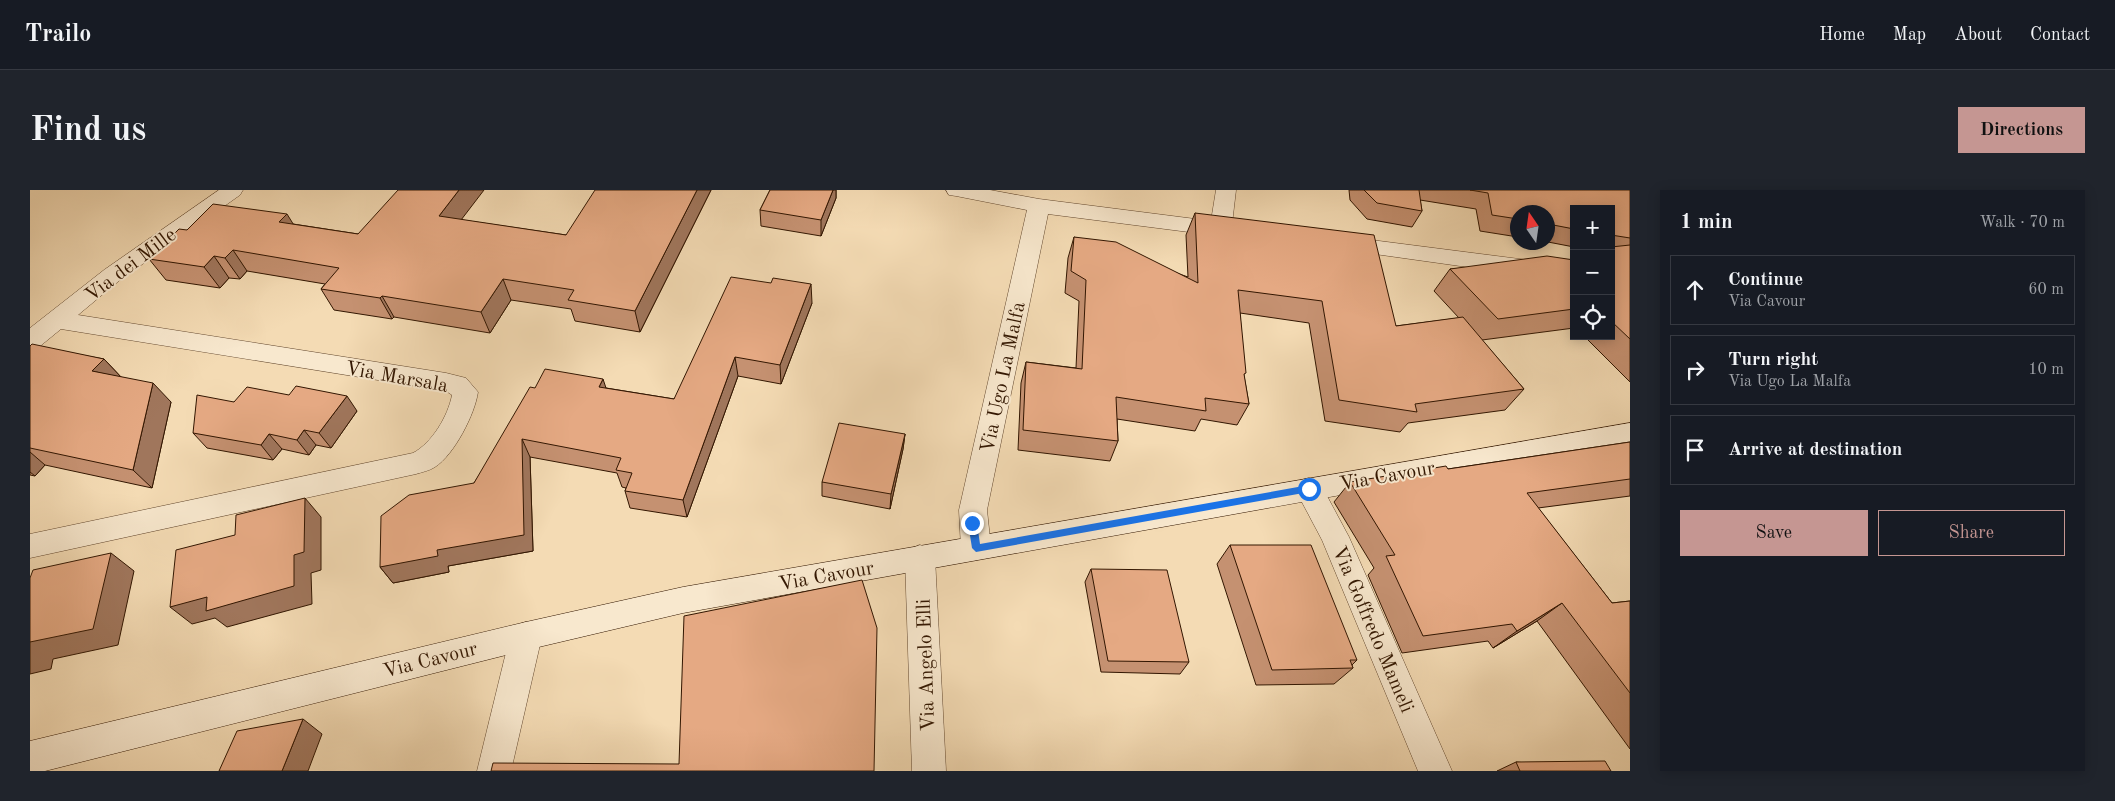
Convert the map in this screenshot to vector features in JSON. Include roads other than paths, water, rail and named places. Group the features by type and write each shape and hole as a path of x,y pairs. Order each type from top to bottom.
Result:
{"street":[{"name":"Via dei Mille","path":"30,341 112,275 233,190"},
{"path":"956,190 1039,206 1251,233"},
{"path":"1221,229 1226,190"},
{"name":"Via Ugo La Malfa","path":"976,548 972,510 1039,206"},
{"path":"1320,240 1570,273"},
{"name":"Via Marsala","path":"30,546 410,465 425,460 436,450 465,402 465,392 457,385 446,382 56,320"},
{"name":"Via Cavour","path":"30,758 526,636 683,600 1630,433"},
{"name":"Via Goffredo Mameli","path":"1309,489 1335,537 1435,771"},
{"name":"Via Angelo Elli","path":"920,558 929,771"},
{"path":"494,771 526,636"}]}
